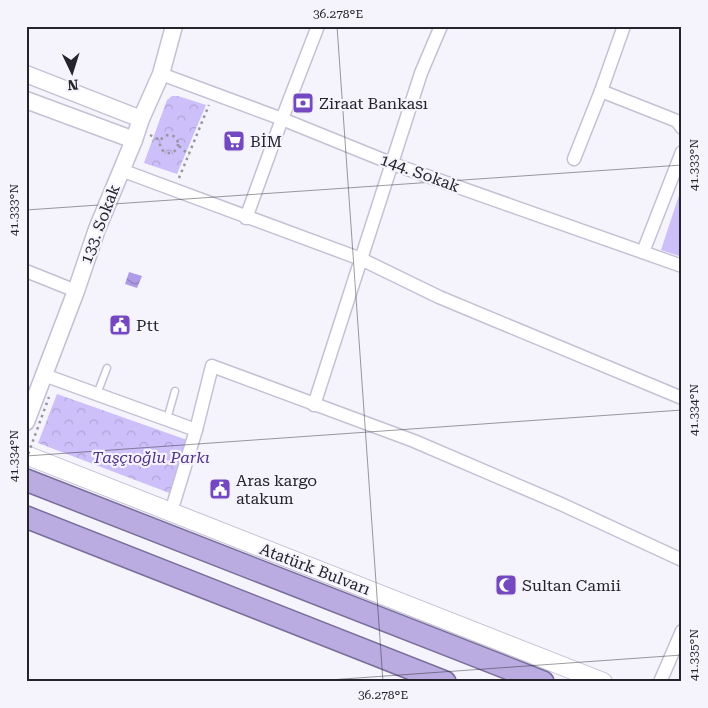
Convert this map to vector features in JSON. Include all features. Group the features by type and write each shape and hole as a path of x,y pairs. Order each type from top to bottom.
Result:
{"highway":[{"name":"Atatürk Bulvarı","path":"26,480 543,682"},
{"path":"26,517 445,682"}],"main road":[{"name":"Atatürk Bulvarı","path":"26,455 603,682"}],"street":[{"name":"133. Sokak","path":"26,422 97,230 134,140 140,119 161,74 174,26"},
{"path":"246,218 318,26"},
{"path":"314,405 421,73 441,26"},
{"path":"574,159 624,26"},
{"path":"26,74 140,119"},
{"name":"144. Sokak","path":"161,74 282,119 393,164 682,266"},
{"path":"601,91 677,120 682,128"},
{"path":"26,100 134,140"},
{"path":"643,252 682,152"},
{"path":"121,170 246,218 361,259 439,297 682,398"},
{"path":"26,271 76,291"},
{"path":"171,512 196,430 212,366 414,441 562,504 682,560"},
{"path":"44,376 196,430"},
{"path":"660,682 682,631"}],"lane":[{"path":"96,394 107,368"},
{"path":"166,419 175,391"}],"path":[{"path":"175,190 214,94"},
{"path":"179,146 174,152 166,152 161,148 160,140 163,136 172,135 177,137 179,146 189,155"},
{"path":"26,460 49,397"}],"green space":[{"path":"172,96 178,96 206,105 177,174 144,163 167,100"},
{"path":"682,186 682,257 661,250"},
{"name":"Taşçıoğlu Parkı","path":"57,394 187,440 172,494 38,443"}],"water":[{"path":"129,272 142,276 137,288 125,284"}],"place":[{"name":"Ziraat Bankası","path":"303,103"},
{"name":"BİM","path":"234,141"},
{"name":"Ptt","path":"120,325"},
{"name":"Aras kargo atakum","path":"220,489"},
{"name":"Sultan Camii","path":"506,585"}]}
